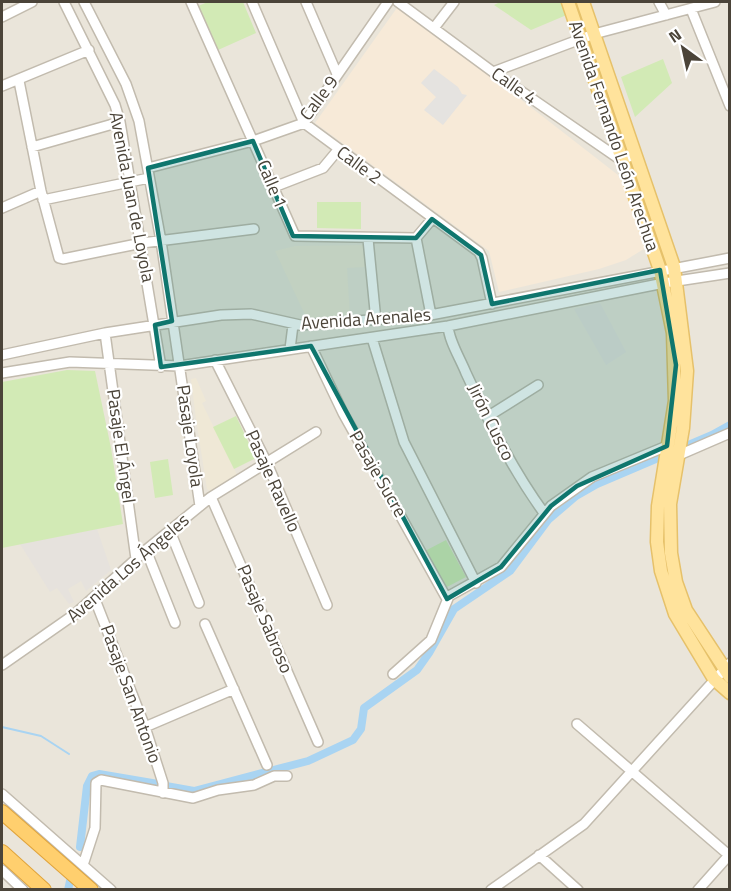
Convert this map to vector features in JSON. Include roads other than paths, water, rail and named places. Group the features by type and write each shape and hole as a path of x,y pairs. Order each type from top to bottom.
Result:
{"highway":[{"path":"2,812 88,888"},
{"path":"2,852 21,878 44,890"}],"main road":[{"name":"Avenida Fernando León Arechua","path":"568,2 660,270 670,282"},
{"name":"Avenida Fernando León Arechua","path":"583,2 674,267 670,282"},
{"path":"670,282 676,365 675,401 658,506 657,542 661,571 675,614 724,672"},
{"path":"670,282 687,371 679,455 669,521 676,582 689,616 724,672 729,693"}],"street":[{"path":"2,17 32,2"},
{"name":"Avenida Juan de Loyola","path":"64,2 115,105 120,122 161,367"},
{"name":"Avenida Juan de Loyola","path":"84,2 136,108 161,242 179,366"},
{"name":"Calle 1","path":"191,2 295,236 416,238"},
{"name":"Calle 2","path":"252,2 304,123 431,221 481,255 492,304"},
{"path":"306,2 337,74"},
{"name":"Calle 9","path":"2,208 42,196 131,181 148,173 304,123 388,2"},
{"name":"Calle 4","path":"398,2 493,72 621,160"},
{"path":"434,28 454,2"},
{"path":"659,2 666,15"},
{"path":"493,72 581,38 715,2"},
{"path":"691,9 729,106"},
{"path":"2,87 88,50"},
{"path":"18,81 42,196 59,258 142,243 254,229"},
{"path":"32,147 120,122"},
{"path":"274,187 321,169 338,150"},
{"path":"621,160 634,155"},
{"path":"431,221 416,238 431,315"},
{"path":"368,238 376,321"},
{"name":"Avenida Arenales","path":"2,355 172,321 250,314 293,325 376,321 431,315 729,258"},
{"name":"Avenida Arenales","path":"2,373 57,363 179,366 448,326 670,282 729,273"},
{"path":"290,349 293,325"},
{"name":"Jirón Cusco","path":"448,326 487,417 515,472 544,513"},
{"name":"Pasaje El Ángel","path":"105,333 136,559"},
{"path":"372,338 404,442 476,583"},
{"name":"Pasaje Sucre","path":"311,346 344,413 447,599"},
{"name":"Pasaje Ravello","path":"216,360 267,463 327,605"},
{"name":"Pasaje Loyola","path":"179,366 200,506"},
{"path":"487,417 538,385"},
{"name":"Avenida Los Ángeles","path":"2,665 53,632 146,550 211,497 316,432"},
{"path":"679,455 729,433"},
{"path":"393,674 430,640 447,599 458,590 476,583 506,563 544,513 592,477 667,446"},
{"name":"Pasaje Sabroso","path":"211,497 318,742"},
{"path":"170,531 199,603"},
{"path":"146,550 176,623"},
{"name":"Pasaje San Antonio","path":"94,597 145,727 163,783 163,793"},
{"path":"205,624 267,765"},
{"path":"491,890 584,824 724,672"},
{"path":"145,727 234,689"},
{"path":"577,724 729,855 698,890"},
{"path":"83,865 95,828 96,783 104,779 193,798 218,790 254,785 274,776 287,776"},
{"path":"2,794 111,890"},
{"path":"539,855 578,890"},
{"path":"2,870 21,878"},
{"path":"5,890 21,878"},
{"path":"21,878 23,890"}],"waterway":[{"path":"166,786 194,791 308,761 353,740 361,729 364,708 417,670 454,609 510,571 548,520 576,496 597,484 712,435 730,425"},
{"path":"665,517 666,552"},
{"path":"2,727 41,736 69,754"},
{"path":"80,847 87,786 92,776 99,774 158,784"},
{"path":"68,890 70,881"}]}
